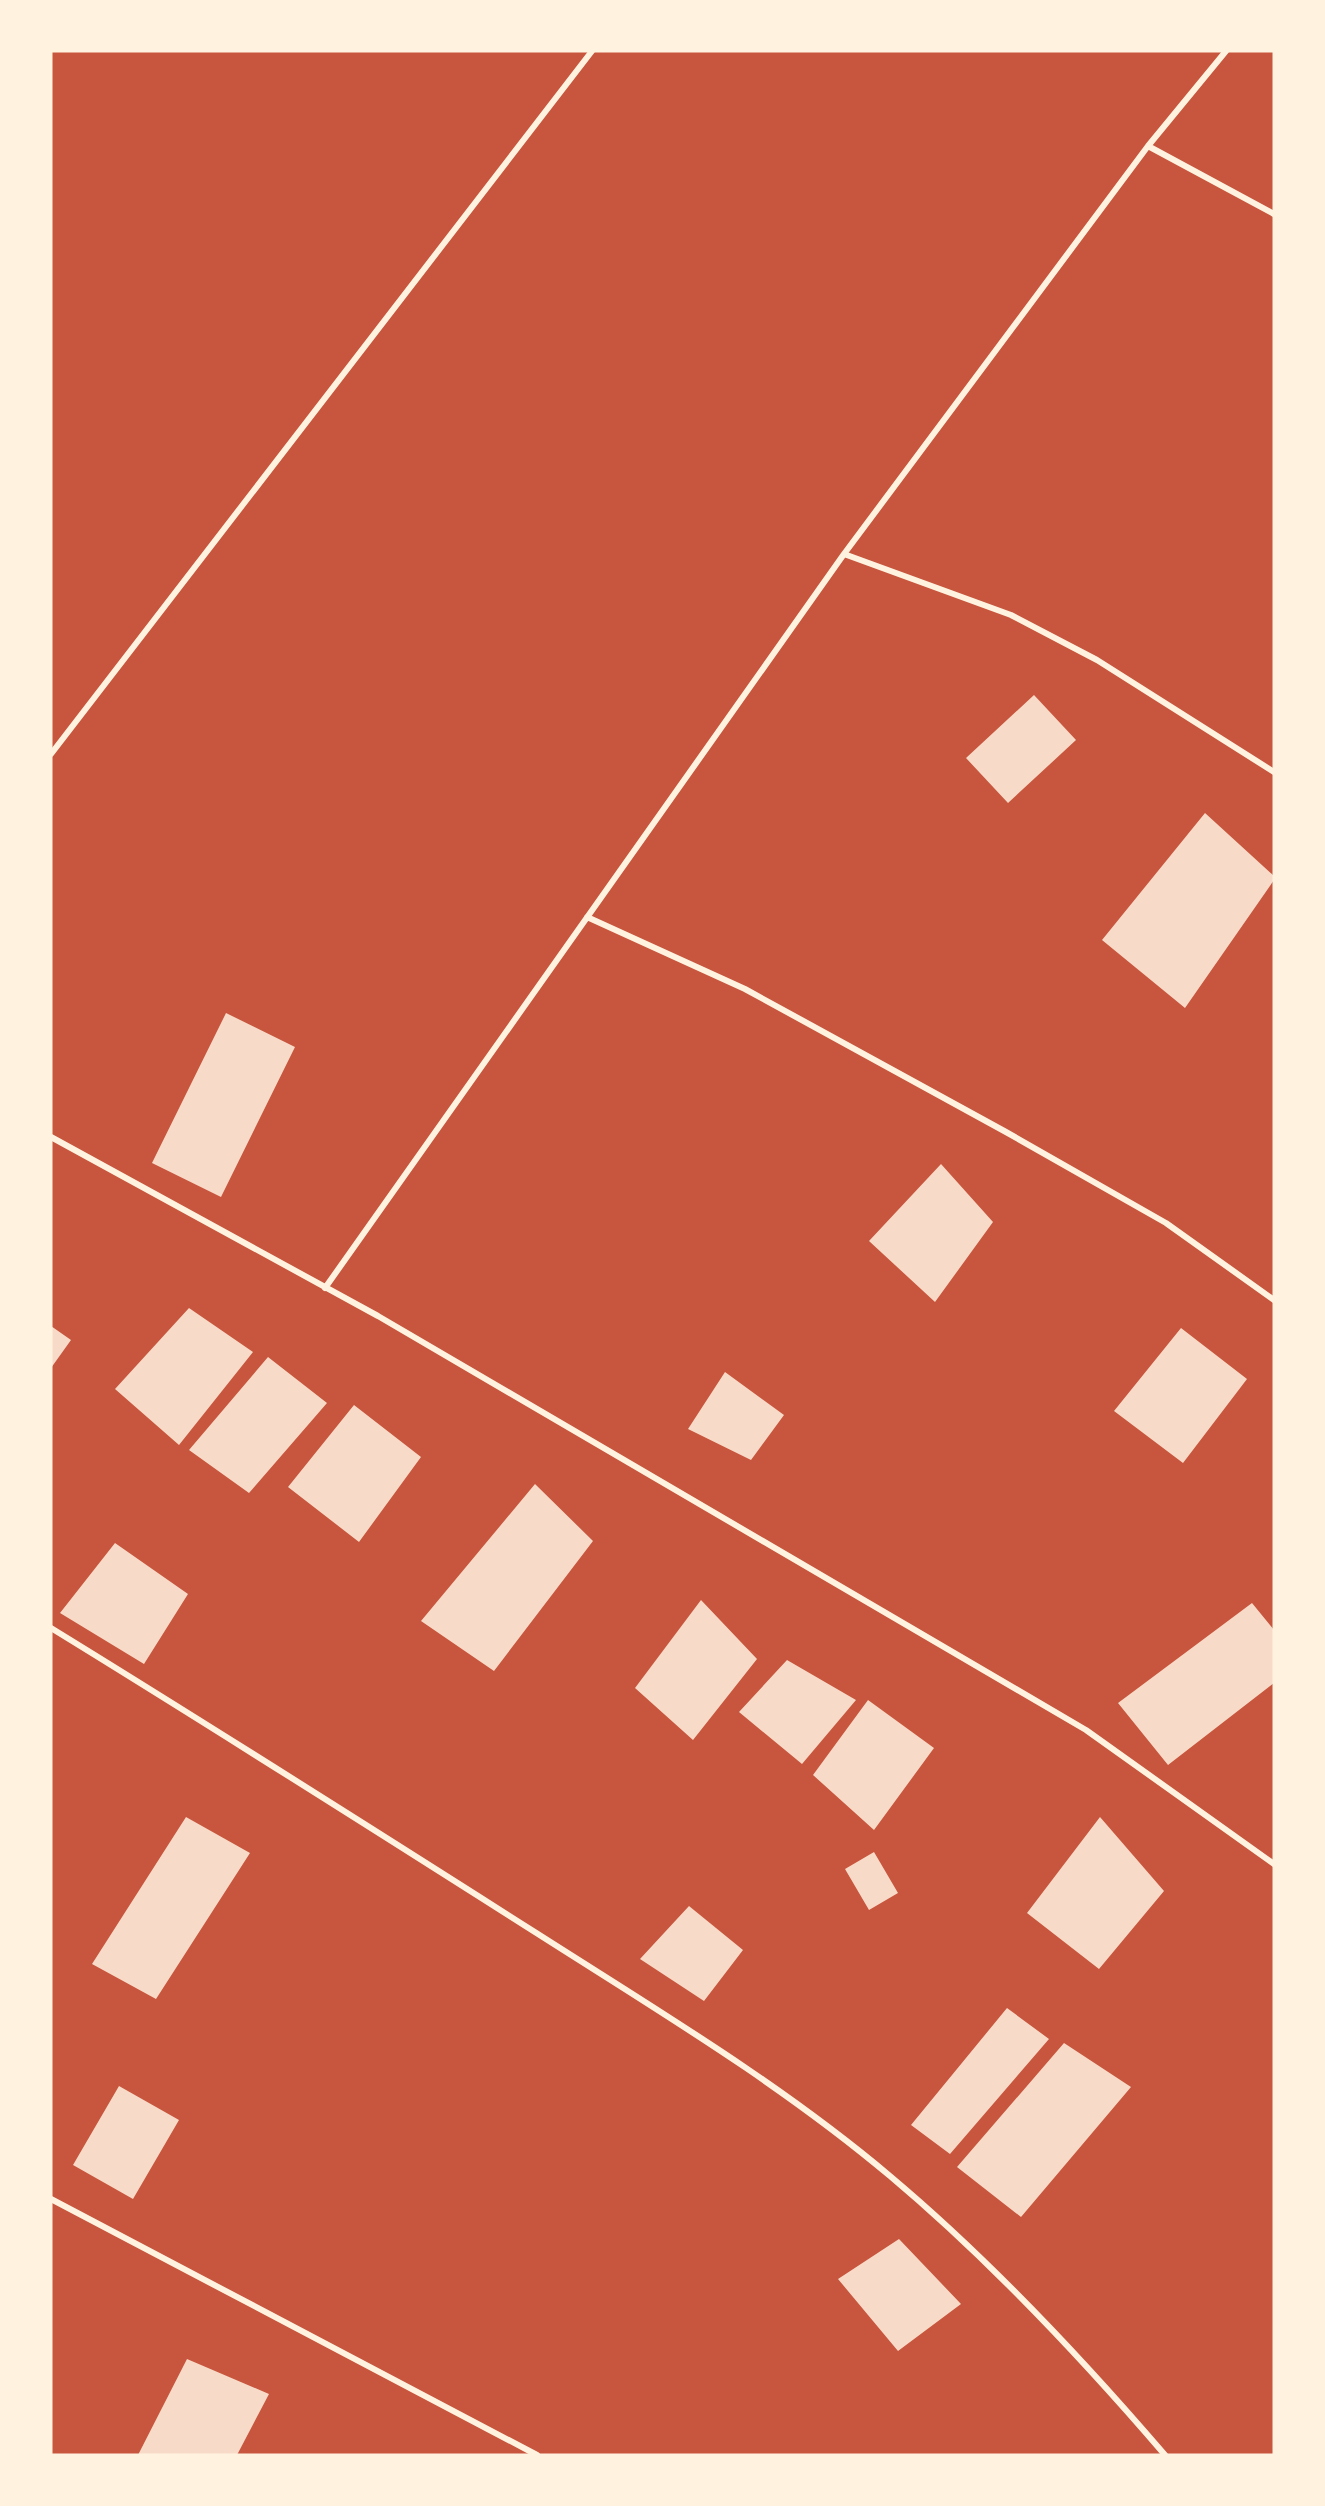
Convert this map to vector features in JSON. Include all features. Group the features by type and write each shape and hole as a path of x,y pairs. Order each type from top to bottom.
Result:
{"street":[{"path":"51,754 592,51"},
{"path":"325,1288 844,554 1148,146 1226,51"},
{"path":"1148,146 1274,214"},
{"path":"844,554 1011,615 1097,660 1274,772"},
{"path":"587,917 745,989 1005,1132 1166,1223 1274,1300"},
{"path":"51,1137 325,1288 1086,1730 1274,1864"},
{"path":"51,1628 617,1984 798,2105 887,2173 969,2244 1119,2402 1165,2455"},
{"path":"51,2199 537,2455"}],"building":[{"path":"1034,695 1076,740 1008,803 966,758"},
{"path":"1205,813 1274,876 1274,880 1185,1008 1102,940"},
{"path":"226,1013 295,1047 221,1197 152,1163"},
{"path":"941,1164 993,1222 935,1302 869,1241"},
{"path":"189,1308 253,1352 179,1445 115,1389"},
{"path":"51,1326 71,1340 51,1368"},
{"path":"1181,1328 1247,1379 1183,1463 1114,1411"},
{"path":"268,1357 327,1403 249,1493 189,1450"},
{"path":"725,1372 784,1415 751,1460 688,1429"},
{"path":"354,1405 421,1457 359,1542 288,1487"},
{"path":"535,1484 593,1541 494,1671 421,1621"},
{"path":"115,1543 188,1594 144,1664 60,1613"},
{"path":"701,1600 757,1659 693,1740 635,1688"},
{"path":"1252,1603 1274,1630 1274,1683 1168,1765 1118,1703"},
{"path":"787,1660 856,1700 802,1764 739,1712"},
{"path":"868,1700 934,1748 874,1830 813,1775"},
{"path":"186,1817 250,1853 156,1999 92,1964"},
{"path":"1100,1817 1164,1891 1099,1969 1027,1913"},
{"path":"874,1852 898,1893 869,1910 845,1869"},
{"path":"689,1906 743,1950 704,2001 640,1959"},
{"path":"1007,2008 1049,2039 950,2154 911,2125"},
{"path":"1064,2043 1131,2087 1021,2217 957,2167"},
{"path":"119,2086 179,2120 133,2199 73,2165"},
{"path":"899,2239 961,2304 898,2351 838,2279"},
{"path":"187,2359 269,2394 237,2455 138,2455"}]}
